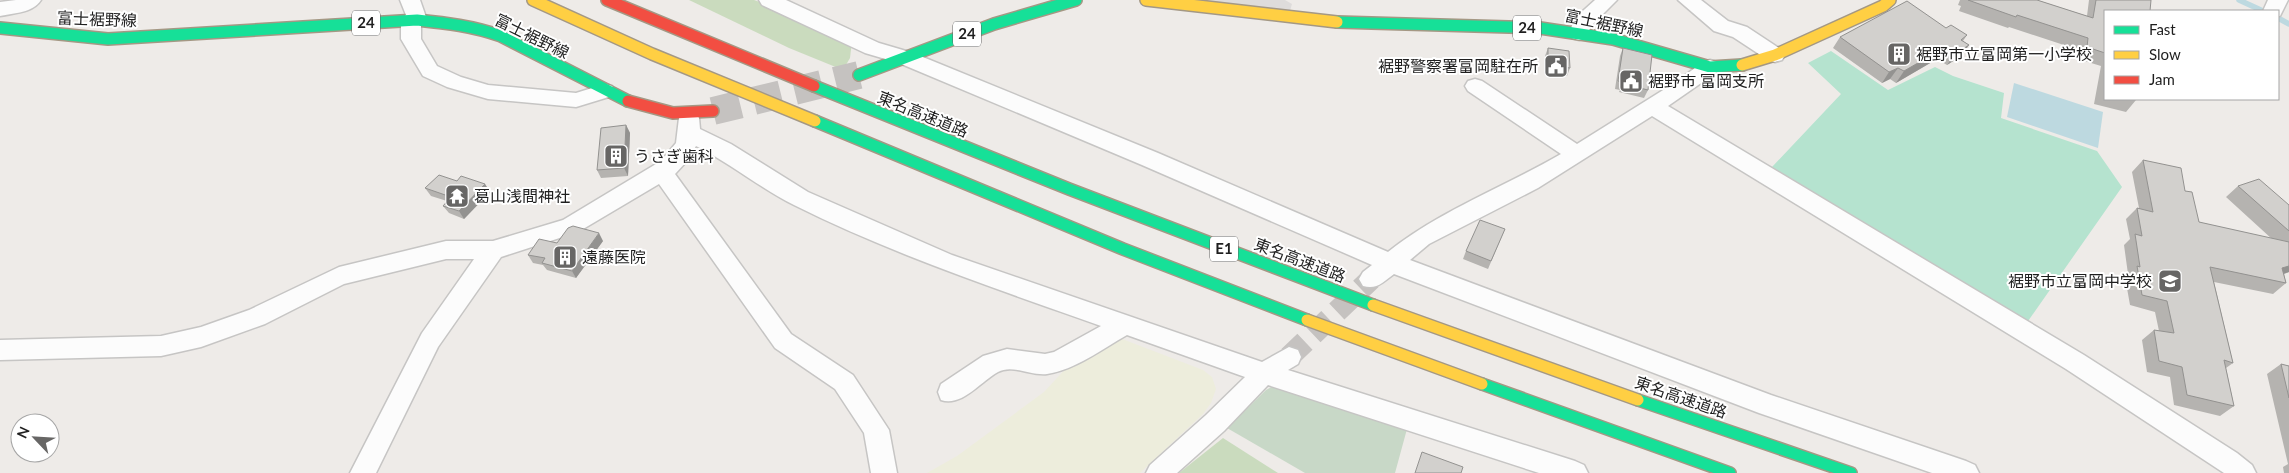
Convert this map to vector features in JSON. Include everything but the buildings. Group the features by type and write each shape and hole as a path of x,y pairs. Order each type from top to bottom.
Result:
{"main road":[{"name":"E1","path":"533,0 652,54 1123,248 1365,342 1730,473"},
{"name":"東名高速道路","path":"607,0 856,105 1182,234 1451,334 1851,473"},
{"name":"24","path":"859,75 1007,19 1044,7 1076,0"},
{"name":"富士裾野線","path":"1146,0 1350,23 1540,28 1579,32 1613,39 1710,67 1751,64 1883,6 1890,0"},
{"name":"富士裾野線","path":"0,28 108,39 414,20 450,22 482,30 527,48 604,91 690,124 713,112"}],"street":[{"path":"0,9 20,6 31,0"},
{"path":"410,0 414,20 411,40 430,71 454,82 488,92 576,100 604,91"},
{"path":"769,0 872,48 906,58 1150,159 1391,263 1768,405 1966,473"},
{"path":"1688,0 1721,26 1740,32 1775,55"},
{"path":"1579,32 1582,23 1598,2"},
{"path":"1371,279 1421,238 1530,182 1683,87 1710,67"},
{"path":"1475,86 1577,154"},
{"path":"1651,106 2067,357 2228,461 2243,473"},
{"path":"0,350 160,346 202,337 257,316 340,276 446,250 493,250 570,226 662,172 675,162 690,124 723,150 800,198 944,262 1264,373 1575,473"},
{"path":"662,172 783,341 844,382 876,430 884,473"},
{"path":"364,473 430,340 493,250"},
{"path":"950,392 992,363 1007,358 1045,364 1059,361 1124,325"},
{"path":"1159,473 1215,423 1264,373 1289,358"}],"green space":[{"path":"689,0 754,0 777,8 852,41 850,58 843,70 789,48"},
{"path":"1831,51 1888,90 1935,67 1953,76 2004,93 2001,118 2097,151 2122,187 2026,324 1772,167 1841,94 1808,63"},
{"path":"1117,337 1203,370 1212,377 1216,389 1211,403 1203,414 1140,473 927,473 957,456 1044,392 1069,365"},
{"path":"1275,385 1410,418 1395,473 1305,473 1227,428 1266,390"},
{"path":"1223,438 1278,473 1179,473"}],"shaded area":[{"path":"1183,0 1285,0 1292,4 1289,14"}],"water":[{"path":"2014,83 2103,112 2098,148 2007,117"}],"waterway":[{"path":"2239,0 2261,10"},
{"path":"2279,19 2289,24"}],"tunnel":[{"path":"713,111 859,75"},
{"path":"1289,357 1371,279"}],"traffic: fast":[{"path":"859,75 994,24 1076,0"},
{"path":"0,28 108,39 417,20 450,23 482,29 501,36 538,54 591,84 628,101"},
{"path":"1337,22 1540,28 1613,39 1710,67 1742,65"},
{"path":"814,86 1069,189 1373,305"},
{"path":"815,121 1123,249 1307,320"},
{"path":"1482,384 1730,473"},
{"path":"1638,400 1851,473"}],"traffic: slow":[{"path":"533,0 652,54 815,121"},
{"path":"1146,0 1337,22"},
{"path":"1742,65 1751,64 1775,55 1883,6 1890,0"},
{"path":"1373,305 1638,400"},
{"path":"1307,320 1482,384"}],"traffic: jam":[{"path":"607,0 814,86"},
{"path":"628,101 673,113 713,111"}],"place":[{"name":"裾野市立富岡第一小学校","path":"1899,54"},
{"name":"裾野警察署富岡駐在所","path":"1556,66"},
{"name":"裾野市 富岡支所","path":"1631,81"},
{"name":"うさぎ歯科","path":"616,156"},
{"name":"葛山浅間神社","path":"457,196"},
{"name":"遠藤医院","path":"565,257"},
{"name":"裾野市立富岡中学校","path":"2170,281"}]}
